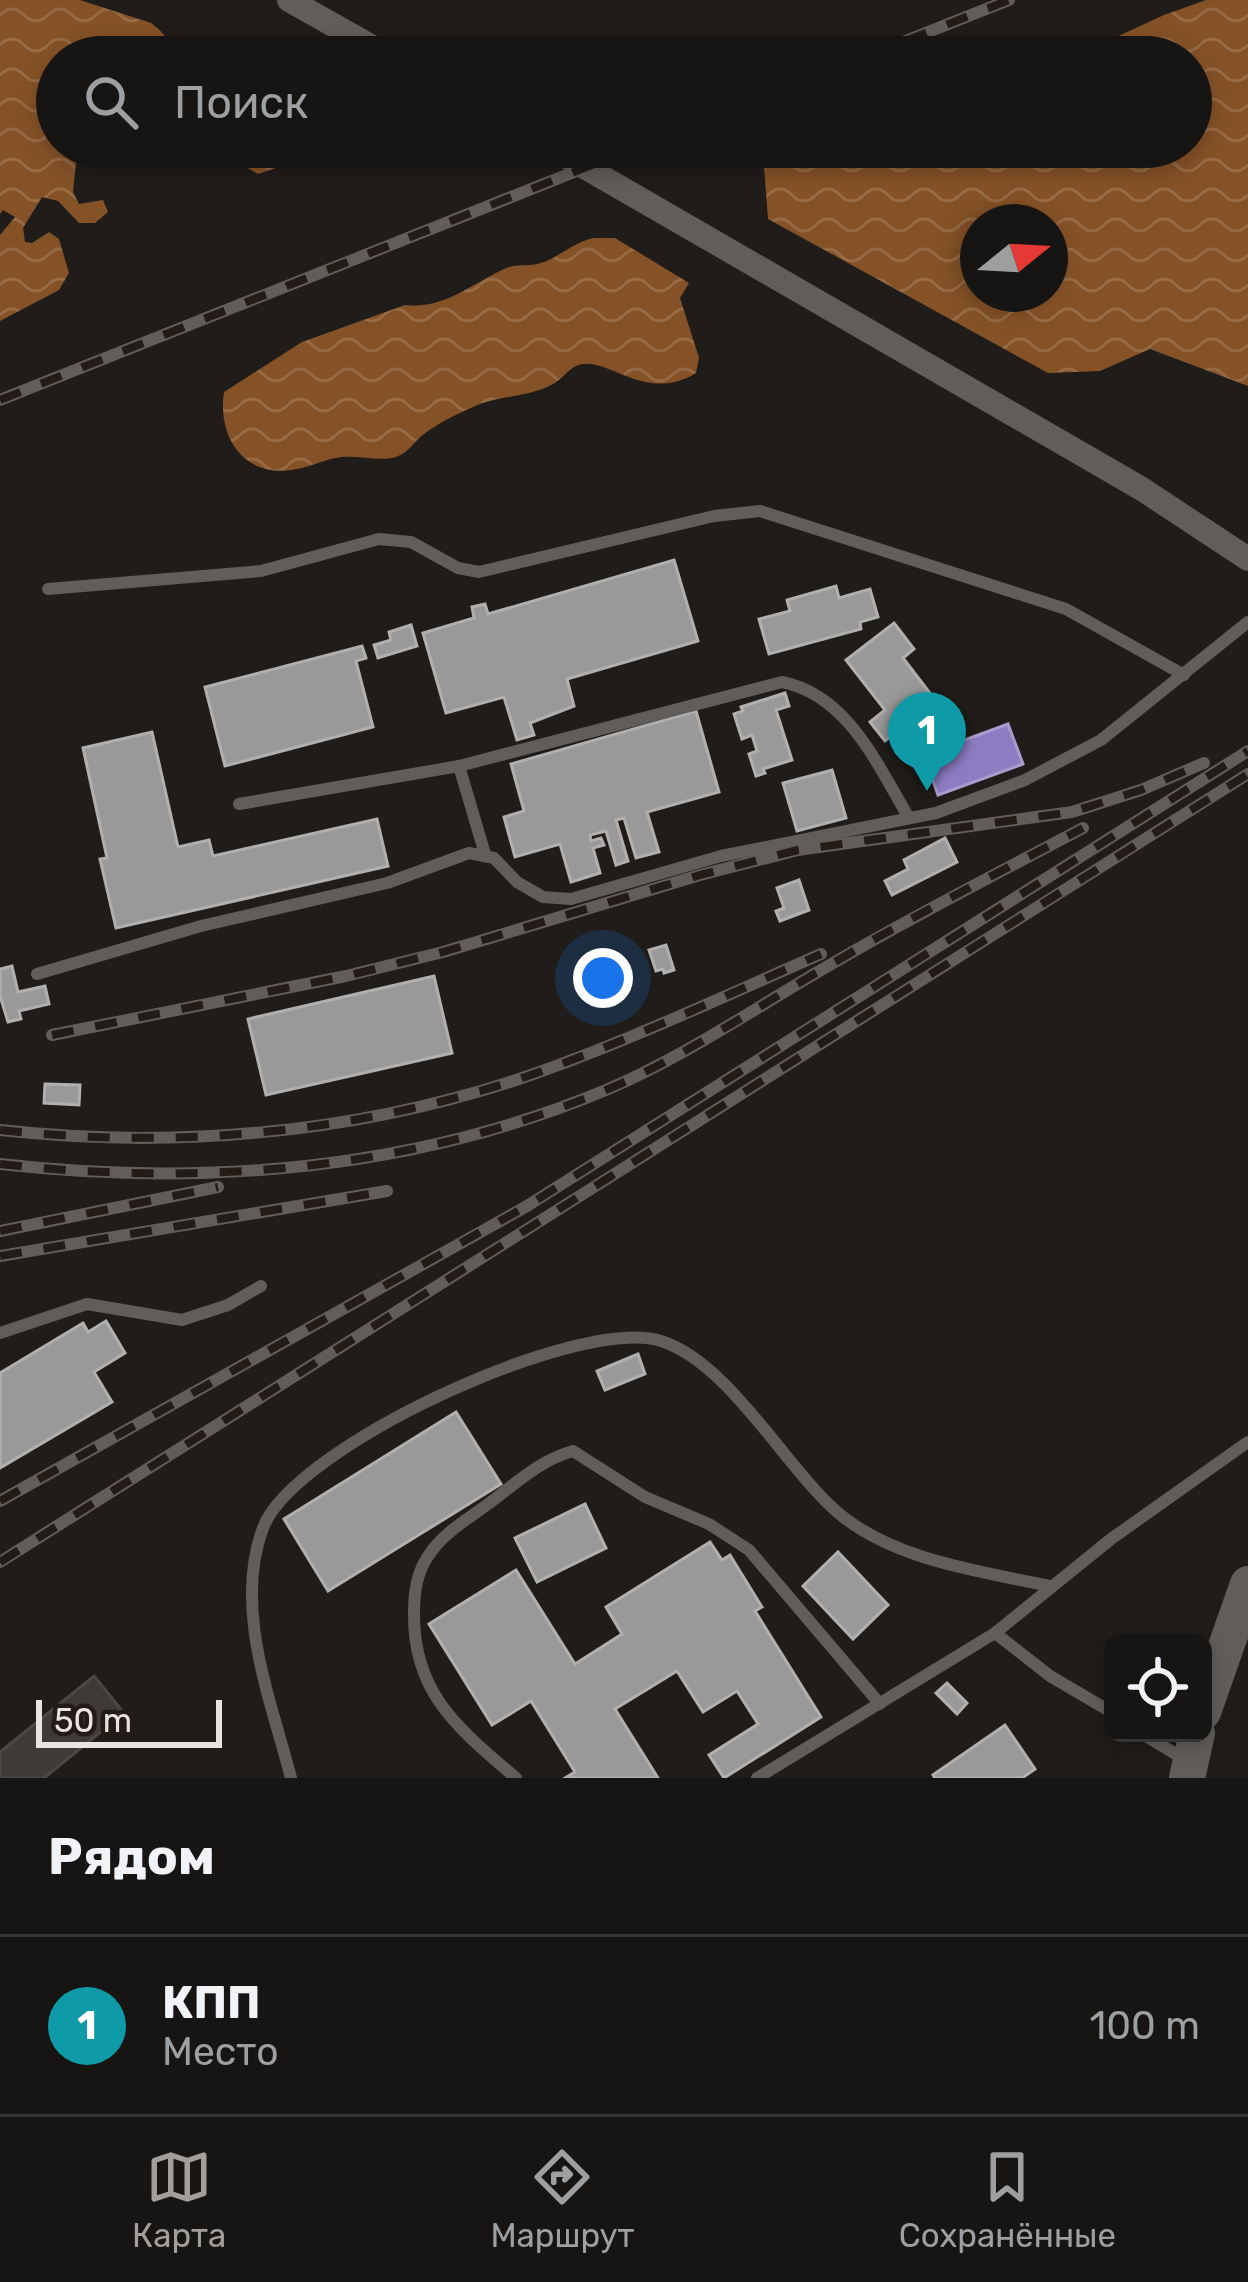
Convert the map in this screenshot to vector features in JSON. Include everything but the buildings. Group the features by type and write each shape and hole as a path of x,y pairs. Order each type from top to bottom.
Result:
{"main road":[{"path":"1212,1686 1248,1584"}],"street":[{"path":"289,0 353,36"},
{"path":"586,168 1142,489 1248,560"}],"lane":[{"path":"48,590 261,571 379,539 411,542 458,568 479,572 714,516 760,511 1066,609 1184,675"},
{"path":"38,974 201,926 387,883 469,853 485,854 504,865 530,891 571,899 722,856 909,818 1003,788 1064,762 1138,714 1248,622"},
{"path":"239,804 459,766 782,682 807,691 844,717 909,818"},
{"path":"459,766 485,854"},
{"path":"0,1333 49,1314 102,1304 152,1318 182,1320 228,1305 261,1286"},
{"path":"291,1778 254,1626 256,1558 261,1532 278,1501 317,1468 424,1402 573,1346 637,1337 685,1352 732,1395 817,1491 861,1529 935,1559 1049,1586"},
{"path":"758,1778 995,1633 1049,1586 1248,1442"},
{"path":"516,1778 466,1736 430,1690 414,1649 413,1595 423,1565 450,1532 547,1460 574,1451 645,1497 709,1524 749,1550 880,1704"},
{"path":"995,1633 1037,1667 1104,1708"},
{"path":"1159,1742 1192,1758"}],"water":[{"path":"0,0 80,0 151,23 161,31 165,36 36,36 36,168 75,168 73,192 79,204 103,200 108,212 95,223 79,223 58,201 42,197 23,228 25,242 32,243 49,232 59,239 69,273 59,290 0,321 0,235 15,217 3,210 0,214"},
{"path":"1206,0 1248,0 1248,386 1150,349 1100,371 1048,373 768,219 764,168 1212,168 1212,36 1118,36"},
{"path":"593,238 615,238 689,283 680,298 699,358 696,373 659,384 598,365 574,367 543,389 483,403 454,416 390,458 341,457 279,471 249,462 230,439 224,392 302,342 405,305 444,300 504,269 541,263"}],"railway":[{"path":"918,36 1009,0"},
{"path":"0,400 584,168"},
{"path":"0,1501 527,1206 1248,751"},
{"path":"52,1035 443,952 798,850 1072,812 1204,763"},
{"path":"0,1562 1248,774"},
{"path":"0,1164 154,1173 308,1166 459,1139 533,1117 663,1063 891,930 1083,828"},
{"path":"0,1130 65,1136 196,1137 325,1125 390,1113 555,1066 821,954"},
{"path":"0,1231 218,1187"},
{"path":"0,1256 387,1191"}],"place":[{"name":"КПП","path":"927,791"}]}
